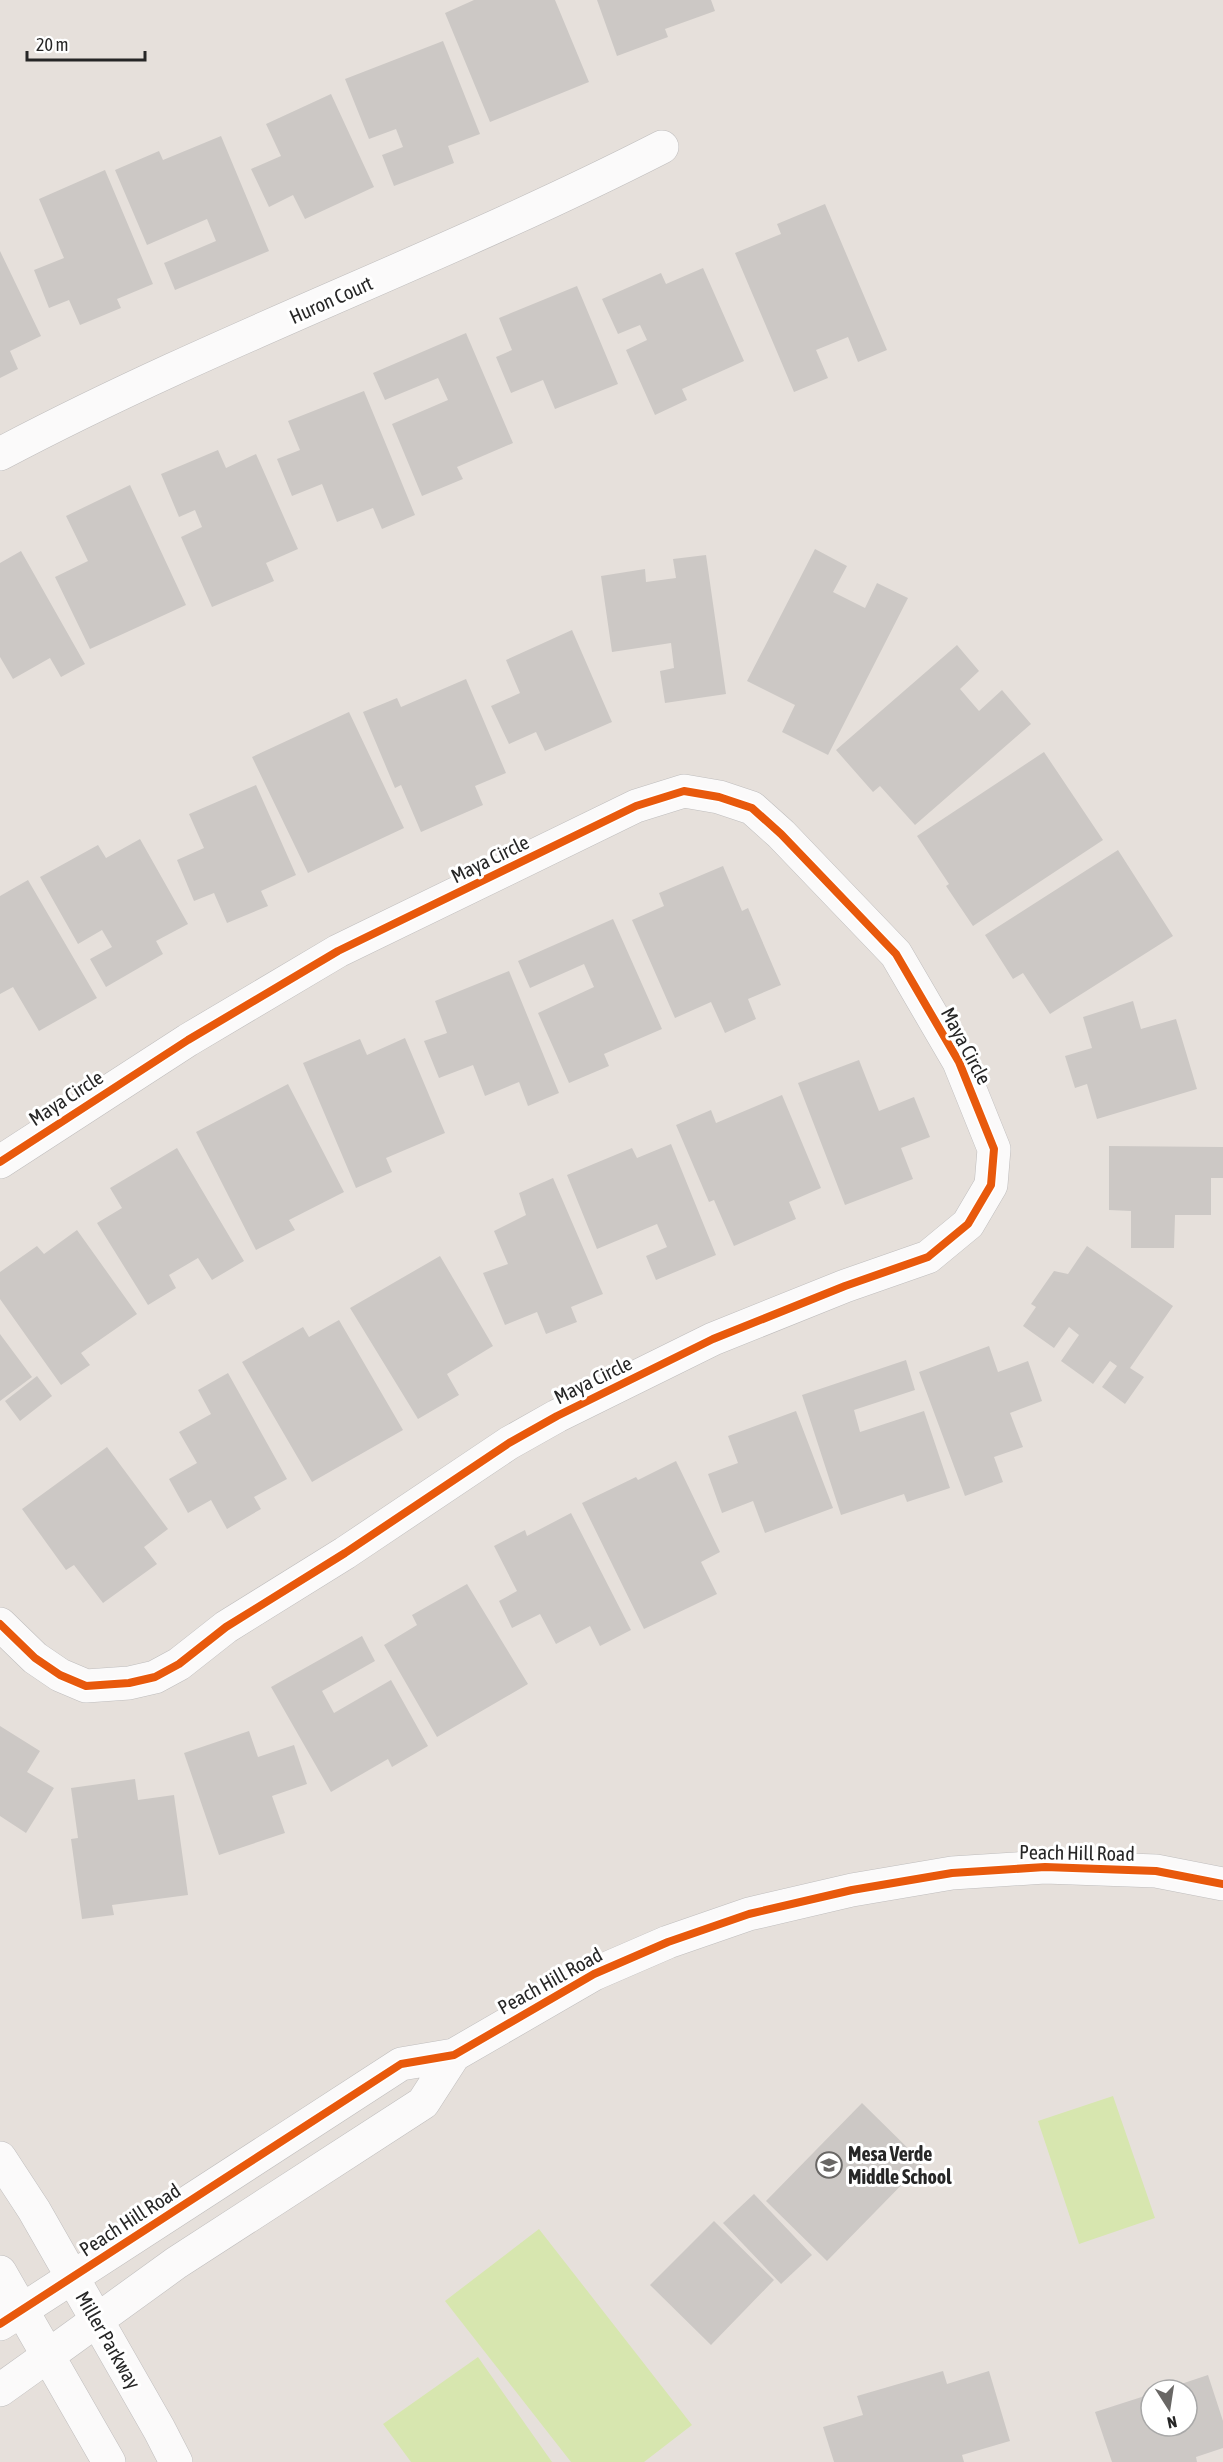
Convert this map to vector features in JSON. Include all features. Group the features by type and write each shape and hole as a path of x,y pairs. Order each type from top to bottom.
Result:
{"street":[{"name":"Huron Court","path":"0,454 132,388 570,194 662,147"},
{"name":"Maya Circle","path":"0,1162 188,1040 338,951 636,806 684,791 719,797 752,808 781,834 896,954 959,1062 994,1149 991,1185 968,1224 928,1257 845,1286 713,1339 557,1416 509,1443 345,1553 226,1628 179,1664 155,1677 129,1683 86,1686 60,1675 35,1658 0,1624"},
{"name":"Peach Hill Road","path":"11,2317 401,2064 454,2055 594,1974 668,1942 749,1914 852,1890 952,1873 1045,1867 1156,1871 1223,1884"},
{"name":"Peach Hill Road","path":"0,2390 176,2263 423,2103 454,2055"},
{"name":"Miller Parkway","path":"0,2158 34,2210 176,2462"},
{"path":"0,2272 11,2317 49,2355 109,2462"}],"green space":[{"path":"1113,2096 1155,2218 1079,2244 1038,2121"},
{"path":"539,2229 692,2425 644,2462 571,2462 445,2301"},
{"path":"478,2357 552,2462 411,2462 383,2424"}],"building":[{"path":"474,0 555,0 589,82 490,122 445,13"},
{"path":"597,0 711,0 715,11 665,29 668,37 617,56"},
{"path":"443,41 480,134 448,146 454,163 394,186 382,155 403,147 396,129 369,139 345,79"},
{"path":"331,94 374,187 305,219 293,195 269,207 251,169 281,156 266,124"},
{"path":"221,136 269,251 175,290 164,263 216,241 207,219 147,245 115,170 159,151 163,160"},
{"path":"105,170 153,284 117,299 121,308 80,325 69,300 49,308 34,270 64,258 39,199"},
{"path":"825,204 887,350 858,362 848,337 816,350 828,378 794,392 735,253 781,234 777,224"},
{"path":"0,251 41,336 10,351 18,369 0,378"},
{"path":"703,268 744,361 682,389 687,400 655,415 626,350 647,340 640,325 618,334 602,299 661,273 666,284"},
{"path":"577,286 618,384 555,409 543,380 511,393 496,357 512,350 499,318"},
{"path":"466,333 513,443 457,467 463,479 422,496 392,424 448,400 438,378 385,400 373,373"},
{"path":"364,391 415,515 382,529 373,508 337,522 322,484 292,496 277,459 300,450 288,421"},
{"path":"218,450 226,468 256,454 298,549 266,563 274,581 212,607 181,537 202,527 195,510 179,517 161,474"},
{"path":"130,485 186,605 90,649 55,577 88,561 66,516"},
{"path":"815,549 847,566 833,592 865,608 877,583 908,598 828,755 782,732 795,705 747,681"},
{"path":"21,551 85,664 61,677 50,658 13,679 0,657 0,563"},
{"path":"706,555 726,694 665,703 660,671 674,668 671,643 612,652 601,576 645,569 646,582 676,578 673,559"},
{"path":"572,630 612,722 545,751 536,732 509,744 491,706 520,693 506,660"},
{"path":"957,645 979,671 960,689 979,711 1002,690 1031,724 915,825 880,786 873,792 836,750"},
{"path":"466,679 506,773 475,786 483,805 421,832 401,785 395,788 363,712 397,698 401,707"},
{"path":"349,712 404,828 308,873 252,757"},
{"path":"1044,752 1103,840 973,926 946,886 949,884 917,836"},
{"path":"256,785 296,875 261,891 268,906 227,923 214,893 194,901 177,860 204,848 189,814"},
{"path":"140,839 188,924 156,941 163,954 106,987 90,959 112,947 102,930 78,944 40,877 98,845 106,858"},
{"path":"1118,850 1173,936 1050,1014 1023,973 1013,979 985,935"},
{"path":"723,866 742,911 748,908 781,985 748,999 756,1019 725,1033 711,1002 675,1018 632,920 664,906 659,893"},
{"path":"28,880 97,998 39,1031 13,987 0,994 0,896"},
{"path":"613,919 662,1029 604,1054 609,1066 569,1083 538,1013 594,987 584,964 530,988 518,961"},
{"path":"509,971 559,1093 528,1106 519,1082 485,1096 473,1065 439,1078 424,1041 447,1033 435,1001"},
{"path":"1133,1001 1141,1029 1176,1019 1197,1089 1097,1119 1087,1084 1075,1088 1065,1056 1092,1048 1083,1017"},
{"path":"405,1038 445,1133 386,1158 392,1172 356,1188 303,1063 360,1039 367,1055"},
{"path":"859,1060 879,1111 914,1097 930,1137 901,1148 913,1179 845,1205 798,1083"},
{"path":"288,1084 344,1192 289,1220 295,1230 256,1250 196,1132"},
{"path":"782,1095 821,1188 789,1202 796,1219 734,1246 714,1200 709,1202 676,1125 711,1110 716,1123"},
{"path":"671,1144 716,1255 656,1280 646,1256 667,1247 657,1224 597,1249 567,1175 632,1148 637,1158"},
{"path":"1109,1146 1223,1147 1223,1178 1211,1178 1211,1215 1175,1215 1174,1248 1131,1248 1131,1211 1109,1210"},
{"path":"177,1148 244,1261 212,1280 198,1258 169,1275 176,1288 148,1305 97,1223 122,1208 110,1188"},
{"path":"553,1178 603,1294 571,1307 577,1322 546,1334 537,1312 505,1325 483,1273 508,1264 494,1231 526,1215 519,1193"},
{"path":"77,1230 137,1314 81,1353 90,1365 61,1385 0,1299 0,1272 37,1246 44,1254"},
{"path":"1087,1246 1173,1306 1130,1368 1144,1377 1125,1404 1102,1387 1117,1366 1110,1361 1093,1384 1061,1361 1079,1335 1069,1327 1054,1348 1023,1326 1036,1307 1031,1304 1054,1271 1068,1274"},
{"path":"440,1256 493,1346 447,1374 459,1395 418,1419 350,1308"},
{"path":"339,1320 403,1430 312,1482 242,1362 303,1327 309,1337"},
{"path":"0,1334 32,1377 0,1401"},
{"path":"989,1346 998,1372 1028,1361 1042,1401 1010,1413 1023,1447 994,1457 1003,1482 965,1496 919,1372"},
{"path":"906,1360 915,1390 854,1410 860,1432 924,1411 950,1488 907,1502 904,1494 841,1515 802,1395"},
{"path":"228,1373 287,1479 254,1497 261,1509 227,1529 211,1500 188,1513 169,1479 197,1463 179,1432 211,1414 198,1390"},
{"path":"37,1376 52,1396 20,1421 5,1401"},
{"path":"796,1411 833,1508 765,1533 753,1501 722,1513 708,1474 738,1463 728,1436"},
{"path":"107,1447 168,1529 144,1547 157,1564 103,1603 74,1565 66,1570 22,1509"},
{"path":"676,1461 720,1552 701,1562 717,1594 644,1629 582,1503 636,1477 638,1480"},
{"path":"571,1513 631,1630 600,1646 590,1626 556,1644 540,1614 512,1628 499,1601 517,1591 494,1546 525,1530 527,1536"},
{"path":"467,1584 528,1684 437,1737 384,1645 417,1625 412,1615"},
{"path":"362,1636 375,1661 322,1691 334,1713 391,1680 428,1746 392,1767 388,1759 331,1792 271,1687"},
{"path":"0,1726 40,1751 27,1772 54,1788 26,1833 0,1816"},
{"path":"249,1731 258,1757 294,1745 307,1784 272,1796 285,1833 219,1855 184,1753"},
{"path":"135,1779 138,1800 174,1795 188,1895 112,1905 114,1915 82,1919 71,1839 78,1838 71,1788"},
{"path":"862,2103 923,2163 827,2261 766,2201"},
{"path":"754,2194 812,2255 781,2284 723,2223"},
{"path":"714,2221 774,2280 711,2345 650,2285"},
{"path":"943,2371 947,2384 989,2371 1010,2441 962,2455 964,2462 834,2462 823,2427 863,2415 857,2396"},
{"path":"1208,2375 1223,2421 1223,2448 1196,2457 1197,2462 1112,2462 1095,2412 1139,2398 1139,2438 1199,2438 1199,2378"}],"cycle path":[{"path":"0,1162 188,1040 338,951 636,806 684,791 719,797 752,808 781,834 896,954 959,1062 994,1149 991,1185 968,1224 928,1257 845,1286 713,1339 557,1416 509,1443 345,1553 226,1627 179,1664 155,1677 129,1683 86,1686 60,1675 35,1658 0,1624"},
{"path":"0,2324 401,2064 454,2055 594,1974 668,1942 749,1914 852,1890 952,1873 1045,1867 1156,1871 1223,1884"}],"place":[{"name":"Mesa Verde Middle School","path":"829,2165"}]}
